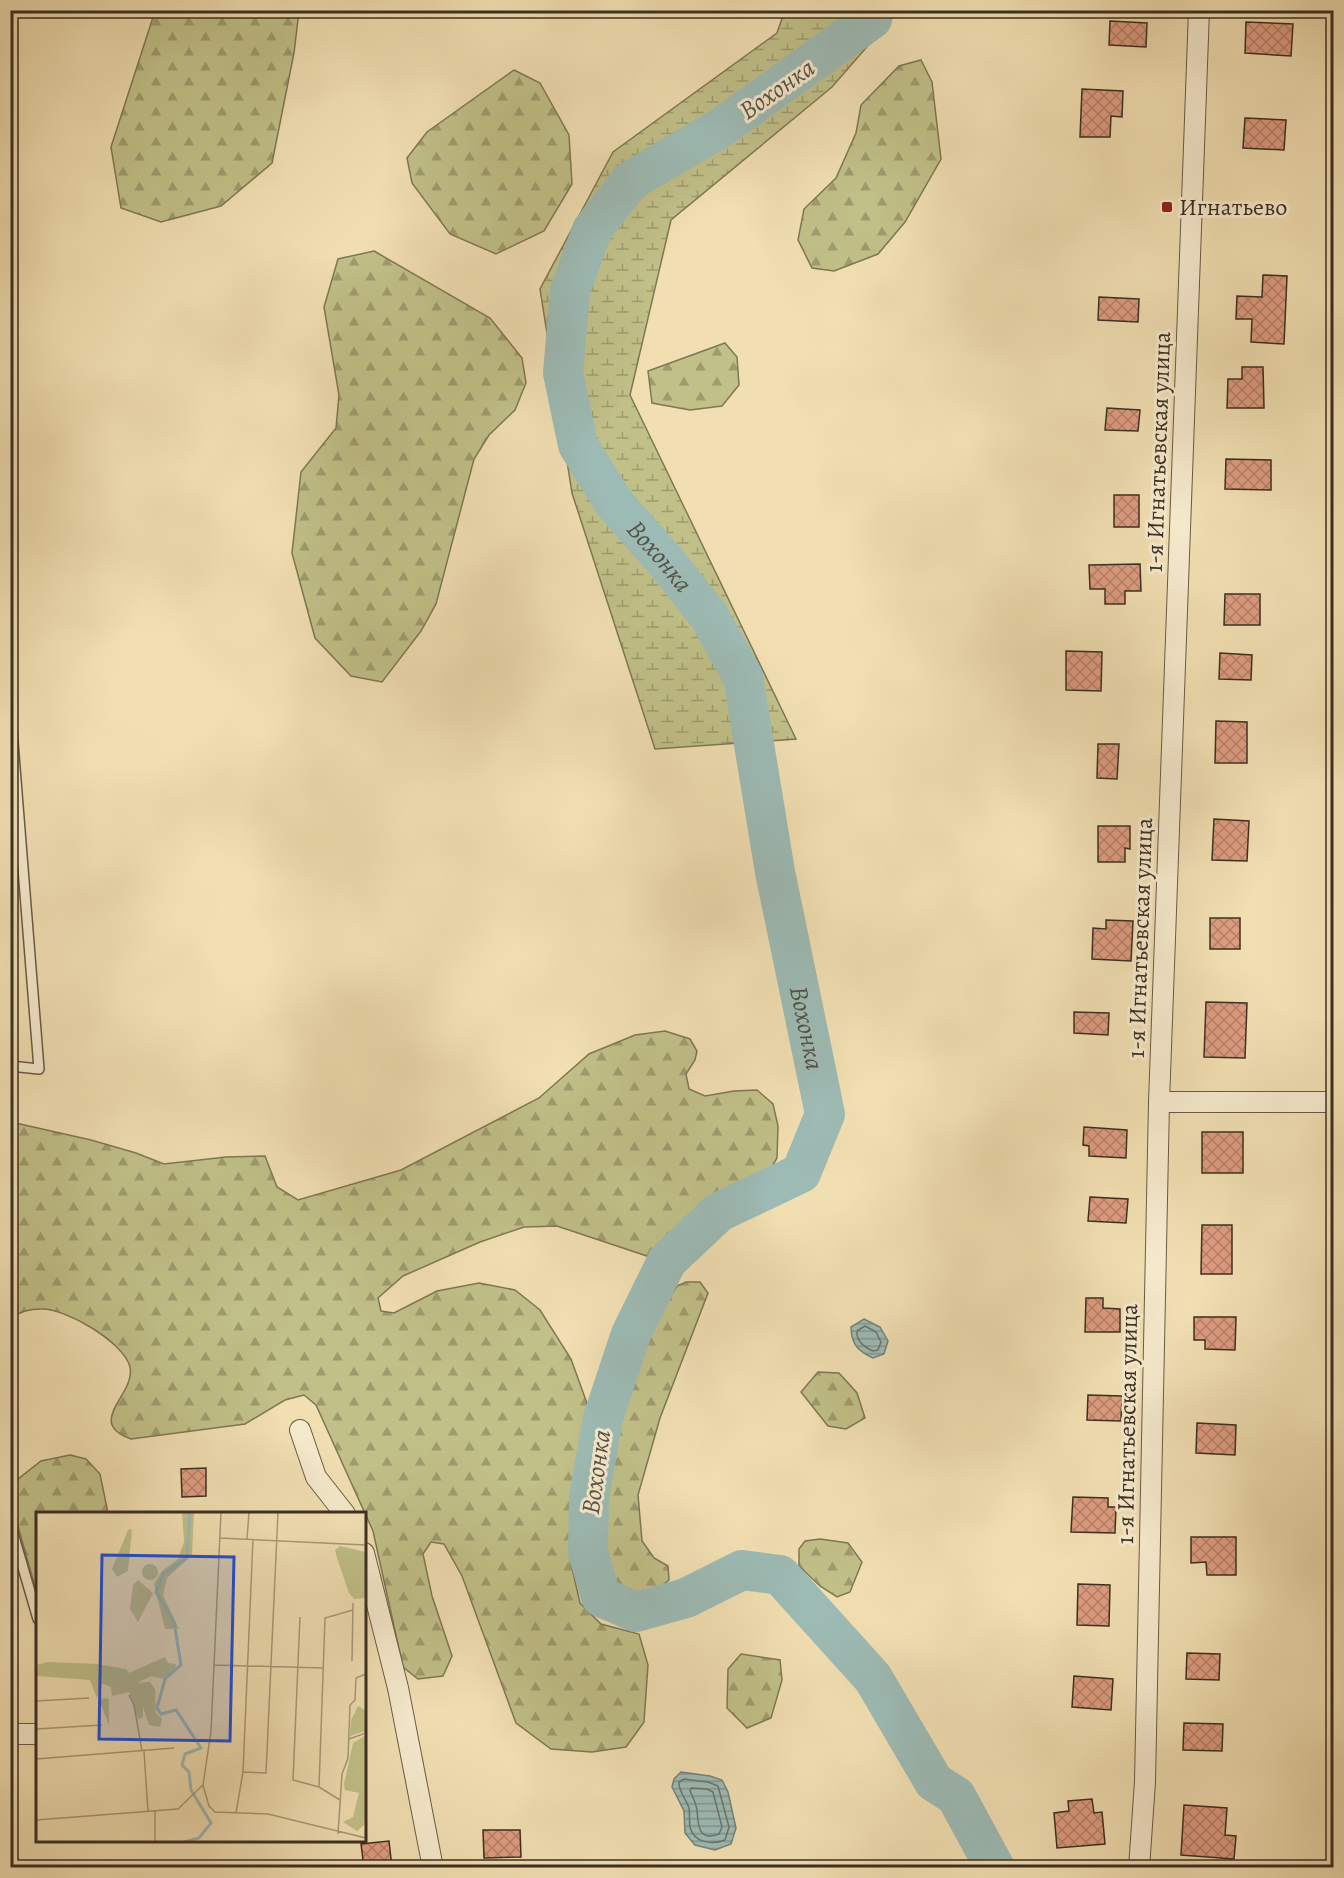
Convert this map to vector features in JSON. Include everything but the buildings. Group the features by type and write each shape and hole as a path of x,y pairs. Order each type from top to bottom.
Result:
{"street":[{"name":"1-я Игнатьевская улица","path":"1139,1868 1145,1782 1160,1102 1199,10"},
{"path":"1160,1102 1334,1102"},
{"path":"300,1430 316,1477 343,1512"},
{"path":"366,1561 398,1688 433,1868"},
{"path":"10,1734 36,1733"}],"lane":[{"path":"10,705 39,1069 10,1066"},
{"path":"10,1523 36,1612"}],"green space":[{"path":"785,10 898,11 832,87 671,220 630,395 796,739 655,749 572,493 540,289 613,152 777,33"},
{"path":"155,11 299,11 294,53 272,163 221,206 161,222 121,208 111,147"},
{"path":"921,60 932,82 941,159 905,222 878,254 834,271 812,268 798,240 804,209 836,178 856,133 861,105 899,66"},
{"path":"514,70 540,83 569,135 572,184 544,231 496,254 450,234 412,183 407,158 427,132"},
{"path":"374,251 490,318 522,358 526,383 515,410 489,435 474,459 436,604 421,631 382,682 351,676 315,638 292,553 301,472 336,428 339,395 324,307 338,259"},
{"path":"725,343 737,357 739,385 722,406 690,410 652,403 648,371"},
{"path":"665,1031 690,1039 697,1051 695,1060 686,1074 689,1089 705,1096 757,1090 773,1104 778,1126 777,1158 766,1177 687,1217 656,1259 557,1226 524,1227 480,1242 403,1276 378,1298 381,1311 394,1313 437,1291 479,1283 515,1290 540,1310 571,1359 588,1406 570,1559 580,1603 601,1624 639,1634 648,1665 644,1722 626,1747 592,1752 551,1749 516,1723 462,1576 444,1544 431,1542 423,1554 432,1596 452,1656 443,1676 418,1679 403,1667 373,1531 316,1405 304,1395 285,1400 245,1424 131,1439 118,1432 112,1425 115,1407 130,1377 130,1367 117,1347 106,1337 78,1320 51,1310 29,1310 11,1318 11,1122 91,1140 164,1164 226,1157 265,1156 277,1187 298,1200 401,1170 539,1098 589,1054 635,1035"},
{"path":"686,1282 700,1282 708,1293 660,1418 638,1495 642,1541 654,1558 668,1566 669,1580 655,1591 640,1597 619,1586 605,1557 603,1509 619,1415 660,1312 677,1286"},
{"path":"818,1372 839,1373 857,1393 865,1418 846,1429 828,1426 801,1392"},
{"path":"70,1455 86,1459 100,1474 108,1512 36,1512 36,1590 12,1505 13,1483 41,1461"},
{"path":"820,1539 848,1543 862,1562 850,1592 837,1597 820,1586 799,1566 799,1549 805,1541"},
{"path":"741,1654 780,1660 782,1680 771,1718 747,1728 727,1708 728,1669"}],"water":[{"path":"864,1319 880,1327 888,1341 884,1354 873,1358 859,1350 854,1342 851,1327"},
{"path":"681,1772 722,1780 728,1792 736,1828 731,1844 715,1850 695,1845 685,1833 684,1811 672,1787 674,1779"}],"waterway":[{"name":"Вохонка","path":"874,10 872,19 722,127 630,181 592,230 570,291 563,373 578,445 614,503 667,563 709,616 743,677 775,872 825,1114 801,1173 719,1212 667,1261 631,1334 603,1418 589,1497 588,1552 601,1597 636,1612 686,1598 742,1570 780,1575 873,1678 934,1782 956,1796 995,1868"}],"place":[{"name":"Игнатьево","path":"1167,207"}]}
